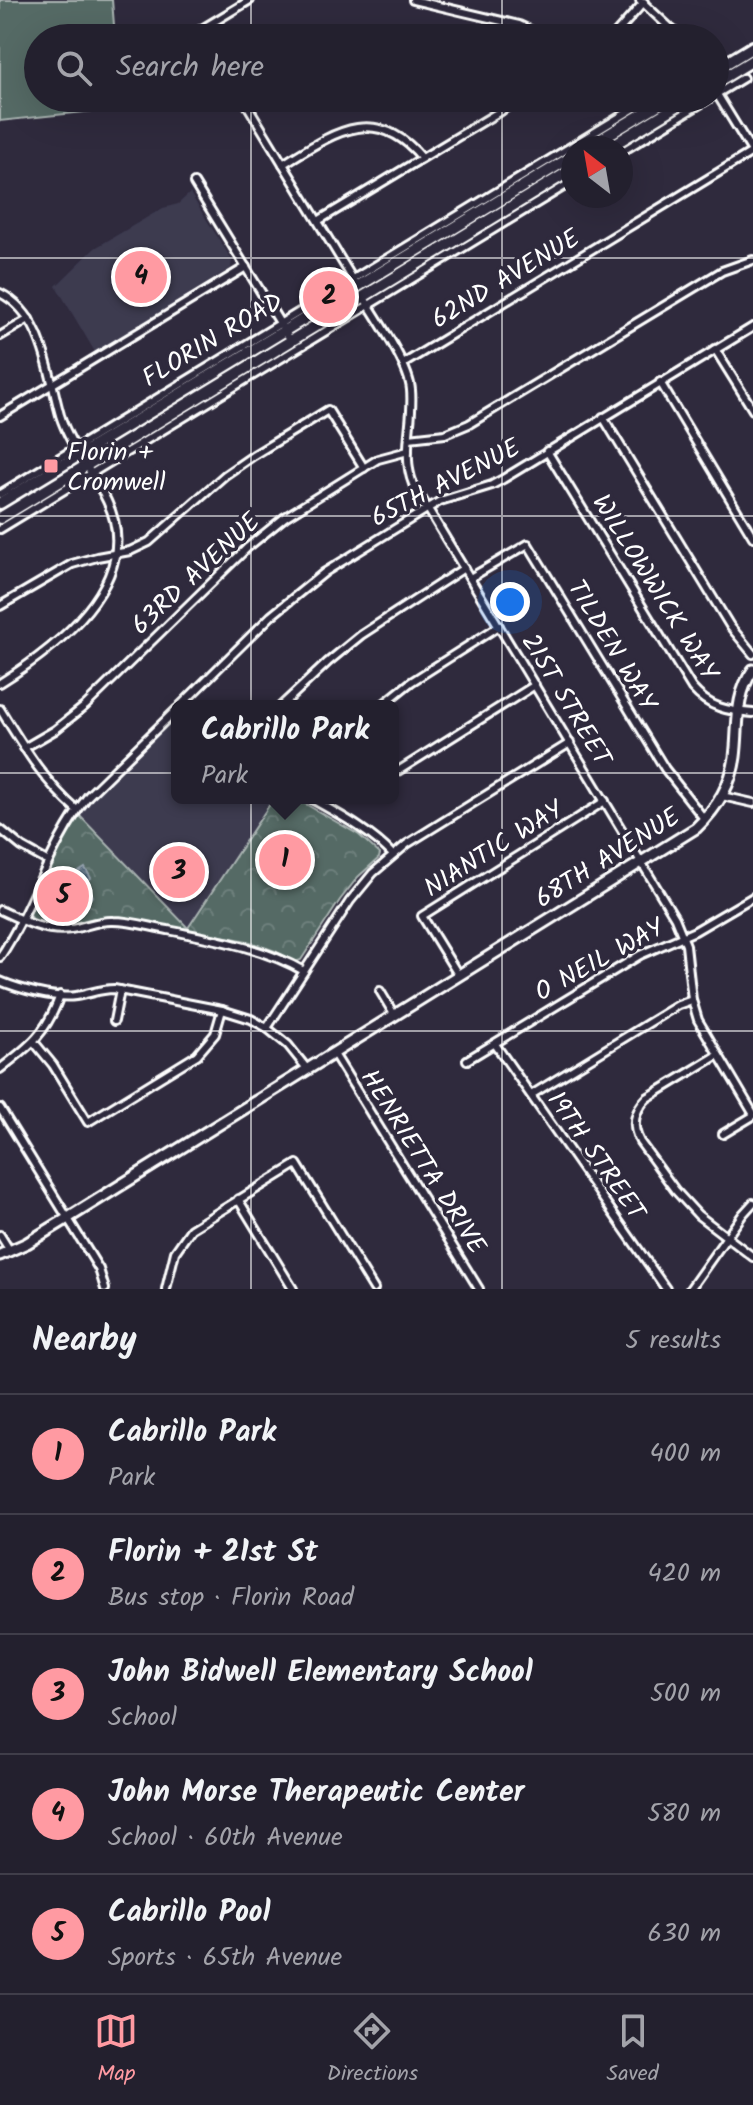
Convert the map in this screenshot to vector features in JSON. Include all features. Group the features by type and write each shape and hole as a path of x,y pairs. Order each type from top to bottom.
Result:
{"main road":[{"path":"729,62 753,47"},
{"path":"729,80 753,60"},
{"path":"606,136 646,112"},
{"path":"628,136 667,112"},
{"name":"FLORIN ROAD","path":"0,518 88,470 561,164"},
{"name":"FLORIN ROAD","path":"0,503 78,451 282,327 361,292 561,176"}],"street":[{"path":"213,24 250,0"},
{"path":"413,0 515,24"},
{"path":"624,24 643,1 667,24"},
{"path":"729,85 743,78"},
{"name":"21ST STREET","path":"251,112 403,364 412,391 409,474 427,509 642,861 683,935 692,1000 698,1020 753,1114 723,1134"},
{"path":"318,221 499,112"},
{"name":"FLORIN ROAD","path":"0,529 630,112"},
{"path":"633,144 683,112"},
{"path":"726,112 752,153"},
{"path":"283,164 331,135 360,127 392,133 411,145 422,158"},
{"name":"62ND AVENUE","path":"403,364 752,153"},
{"path":"194,183 291,341"},
{"name":"FLORIN ROAD","path":"361,292 561,187"},
{"path":"409,438 445,434 469,424 722,271 753,260"},
{"path":"0,416 246,267"},
{"path":"0,293 13,301 29,319 39,340 65,428 111,510 117,554 105,584 76,623 41,655 0,683"},
{"path":"0,336 29,319"},
{"name":"65TH AVENUE","path":"185,700 271,616 343,560 427,509 451,497 492,485 753,327"},
{"path":"715,349 753,410"},
{"path":"660,382 753,537"},
{"path":"0,606 72,564 130,551 149,542 233,469 328,410 364,468"},
{"path":"603,417 730,626 753,654"},
{"name":"FLORIN ROAD","path":"0,494 78,451"},
{"name":"63RD AVENUE","path":"24,748 55,730 85,706 266,532 304,504 388,454 408,451"},
{"name":"WILLOWWICK WAY","path":"547,451 692,688 715,707 753,713"},
{"name":"TILDEN WAY","path":"470,578 528,544 665,769 705,820"},
{"path":"287,700 361,635 464,568"},
{"path":"388,700 411,682 499,626"},
{"name":"68TH AVENUE","path":"5,1253 68,1218 686,836 705,820 722,796 733,767 737,712 744,684 753,670"},
{"path":"399,770 535,685"},
{"path":"0,709 52,786 77,810"},
{"name":"65TH AVENUE","path":"0,957 47,861 77,810 171,715"},
{"path":"267,1028 356,893 373,873 417,838 570,743"},
{"path":"722,796 753,803"},
{"name":"NIANTIC WAY","path":"459,976 422,916 605,801"},
{"path":"321,804 361,827 393,855"},
{"path":"0,829 22,847 47,861"},
{"name":"O NEIL WAY","path":"467,1060 640,955 706,925 753,897"},
{"path":"0,910 40,927 60,930 104,921 126,922 240,944 269,953 304,971"},
{"path":"0,981 60,995 77,996 105,989 120,990 222,1010 251,1019 267,1028 288,1045 308,1070"},
{"path":"114,1021 120,990"},
{"path":"380,991 395,1016"},
{"path":"0,1069 34,1042 50,1021 60,995"},
{"path":"531,1095 678,1005 692,1000"},
{"path":"34,1042 53,1065 88,1122 197,1055 215,1034 222,1010"},
{"name":"19TH STREET","path":"495,1044 666,1289"},
{"name":"HENRIETTA DRIVE","path":"334,1054 479,1289"},
{"path":"718,1055 647,1098 637,1110 635,1131 675,1190 698,1215 753,1257"},
{"path":"0,1108 99,1269 105,1289"},
{"path":"166,1289 171,1261 185,1236 198,1224 297,1164 374,1289"},
{"path":"238,1199 293,1289"},
{"path":"690,1289 753,1203"},
{"path":"0,1235 5,1253"}],"shaded area":[{"path":"190,193 232,260 231,268 95,352 56,286 95,248 163,208 178,204"},
{"path":"171,725 171,804 270,804 188,929 80,816 162,730"}],"green space":[{"path":"0,0 112,0 114,24 24,24 24,112 84,112 0,121"},
{"path":"270,804 305,804 359,835 380,854 340,900 301,960 295,962 247,941 124,917 94,918 57,927 33,921 30,914 61,845 80,816 188,928"}],"water":[{"path":"85,868 91,878 85,882 93,896 81,904 66,880"}],"place":[{"name":"John Morse Therapeutic Center","path":"141,277"},
{"name":"Florin + 21st St","path":"329,297"},
{"name":"Florin + Cromwell","path":"51,466"},
{"name":"Cabrillo Park","path":"285,860"},
{"name":"John Bidwell Elementary School","path":"179,872"},
{"name":"Cabrillo Pool","path":"63,896"}]}
